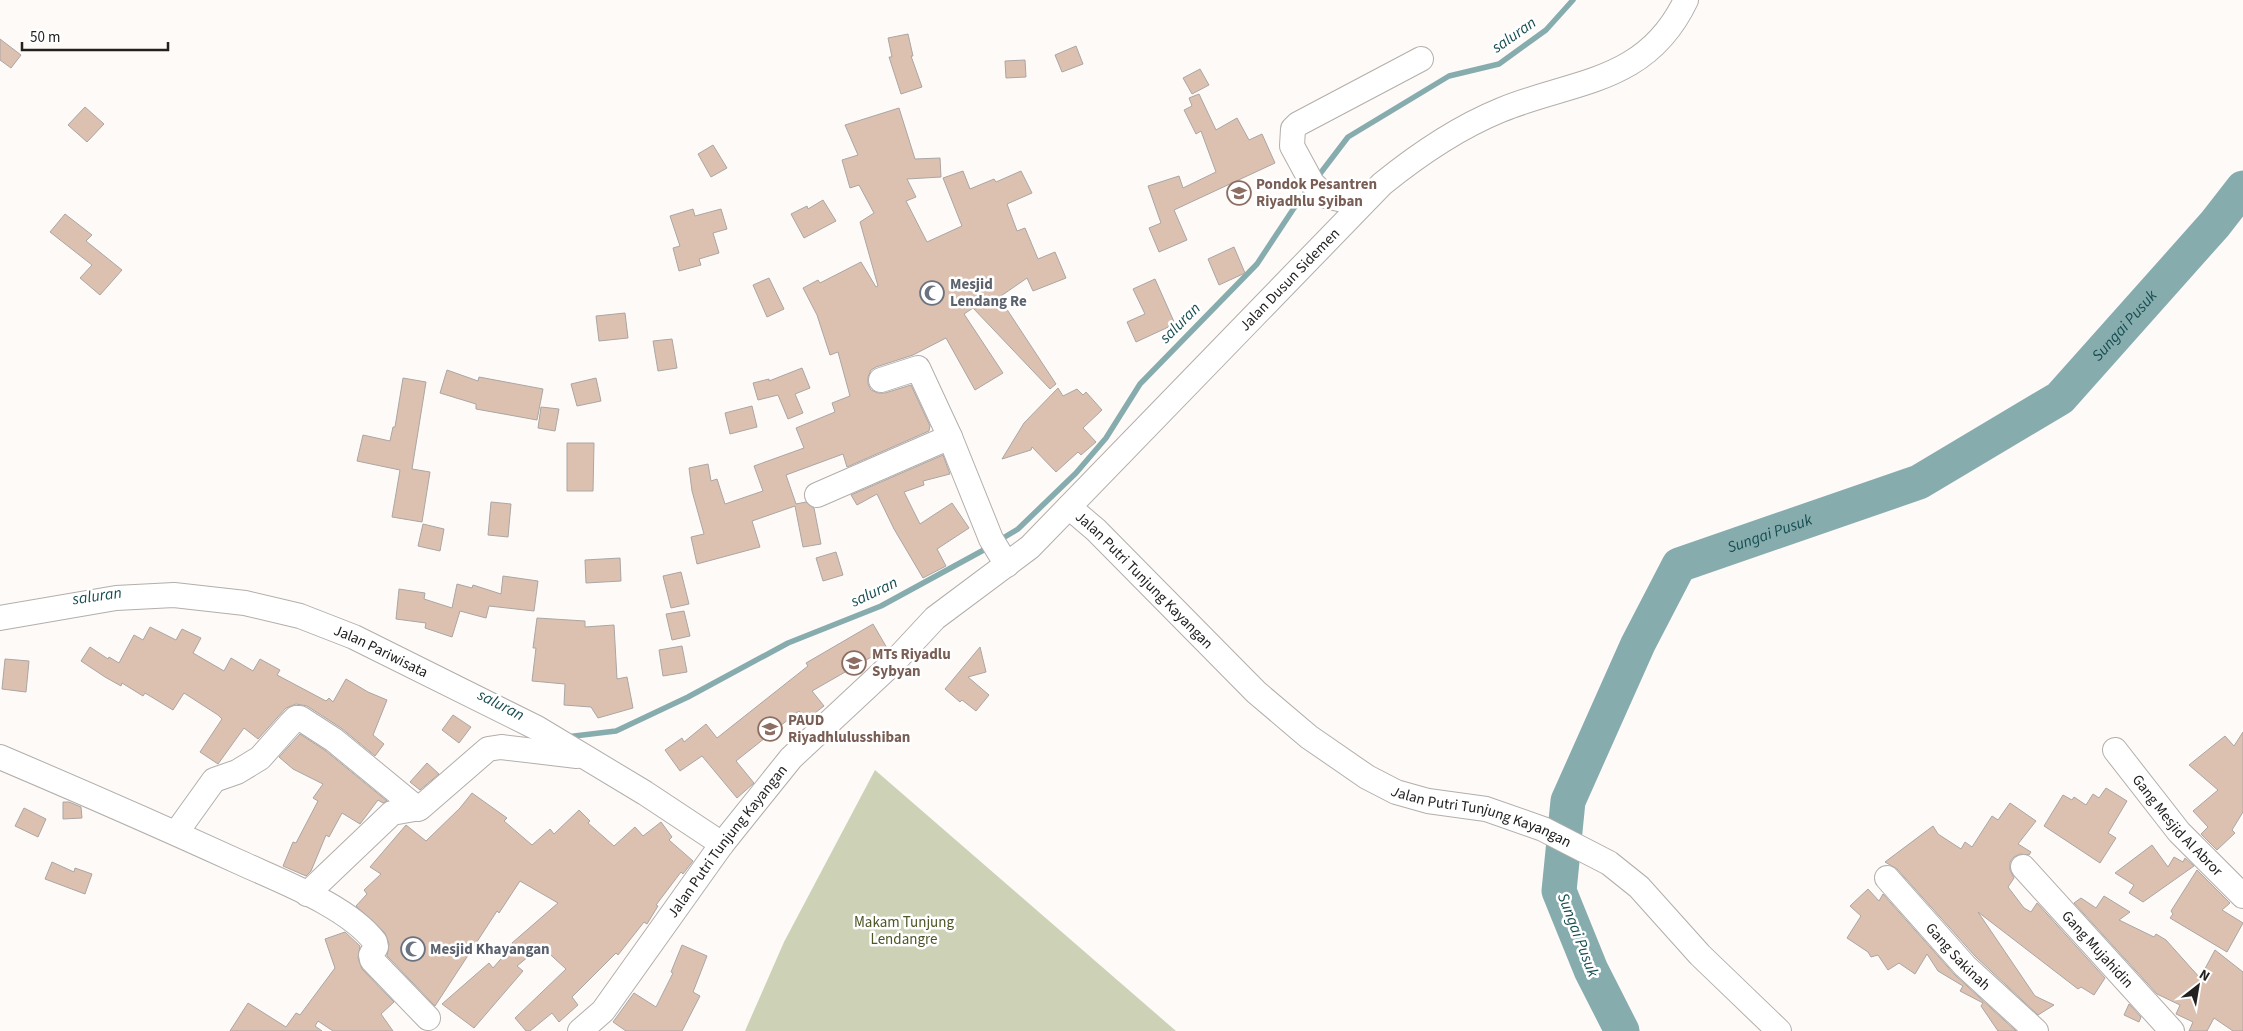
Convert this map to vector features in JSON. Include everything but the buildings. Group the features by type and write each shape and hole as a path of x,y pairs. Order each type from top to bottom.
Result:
{"street":[{"name":"Jalan Dusun Sidemen","path":"1068,507 1345,225 1362,204 1404,167 1450,135 1475,122 1527,100 1596,80 1634,60 1647,51 1669,28 1686,0"},
{"path":"1362,204 1318,190 1292,146 1293,129 1298,124 1421,59"},
{"path":"882,380 918,368 1001,554"},
{"path":"817,495 950,437"},
{"name":"Jalan Putri Tunjung Kayangan","path":"580,1031 603,1011 722,844 791,758 895,661 935,618 1001,554 1030,547 1068,507 1096,530 1256,692 1309,737 1366,777 1396,792 1428,801 1486,809 1543,829 1593,853 1639,888 1700,955 1779,1031"},
{"name":"Jalan Pariwisata","path":"0,618 145,596 174,594 245,603 300,616 354,637 555,738 722,844"},
{"path":"176,834 214,780 237,772 260,758 296,718 300,718 334,740 418,809"},
{"path":"307,894 392,813 418,809 480,753 492,747 588,758"},
{"name":"Gang Mesjid Al Abror","path":"2115,750 2179,832 2243,896"},
{"path":"0,757 307,894 351,919 367,932 376,946 371,954 372,960 428,1018"},
{"name":"Gang Mujahidin","path":"2023,867 2172,1031"},
{"name":"Gang Sakinah","path":"1887,878 1965,966 2036,1031"}],"green space":[{"name":"Makam Tunjung Lendangre","path":"875,770 1176,1031 745,1031 784,942"}],"waterway":[{"name":"saluran","path":"1316,179 1348,137 1449,76 1499,64 1546,30 1573,0"},
{"name":"saluran","path":"998,541 1018,529 1076,473 1106,438 1140,384 1257,264 1309,188"},
{"name":"Sungai Pusuk","path":"1622,1031 1591,970 1559,891 1568,801 1638,644 1679,565 1919,482 2060,398 2215,224 2243,188"},
{"name":"saluran","path":"566,737 616,731 688,697 788,643 881,606 991,546"}],"place":[{"name":"Pondok Pesantren Riyadhlu Syiban","path":"1239,193"},
{"name":"Mesjid Lendang Re","path":"932,293"},
{"name":"MTs Riyadlu Sybyan","path":"854,663"},
{"name":"PAUD Riyadhlulusshiban","path":"770,729"},
{"name":"Mesjid Khayangan","path":"413,949"}]}
